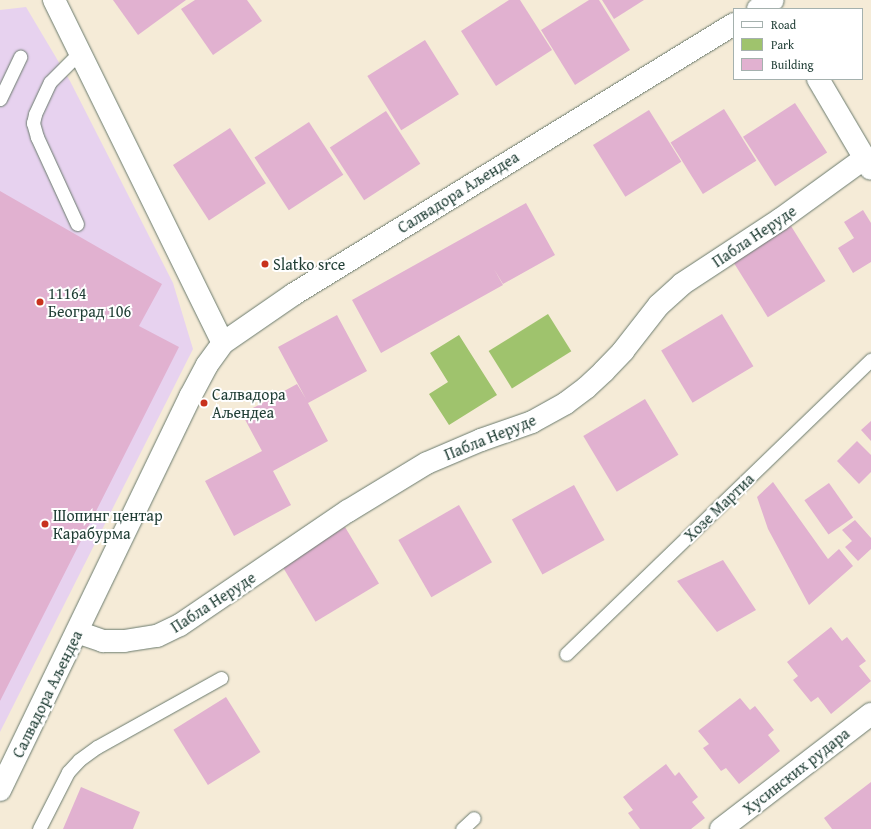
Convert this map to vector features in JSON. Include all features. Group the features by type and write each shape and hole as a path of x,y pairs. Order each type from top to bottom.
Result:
{"street":[{"path":"54,0 223,343"},
{"name":"Салвадора Аљендеа","path":"0,790 190,397 207,365 223,343 294,294 733,25"},
{"path":"819,80 868,164"},
{"name":"Пабла Неруде","path":"77,632 103,641 124,641 157,636 180,625 348,511 427,463 469,444 532,422 566,403 586,388 604,371 623,351 659,305 682,284 868,164"},
{"name":"Хусинских рудара","path":"722,829 871,714"}],"lane":[{"path":"77,224 36,137 33,123 35,114 50,82 80,52"},
{"path":"0,98 20,57"},
{"name":"Хозе Мартиа","path":"566,654 871,359"},
{"path":"39,829 68,772 79,760 96,747 221,678"},
{"path":"462,829 474,818"}],"shaded area":[{"name":"Шопинг центар Карабурма","path":"26,7 70,81 173,283 193,349 0,732 0,10"}],"green space":[{"path":"548,314 571,351 512,388 489,351"},
{"path":"459,335 497,395 449,425 429,394 448,382 430,353"}],"building":[{"path":"113,0 186,0 138,35"},
{"path":"195,0 247,0 262,21 213,55 181,9"},
{"path":"509,0 520,0 552,50 496,86 461,31"},
{"path":"589,0 599,0 630,50 575,85 541,30"},
{"path":"602,0 644,0 614,19"},
{"path":"425,40 459,94 401,130 367,76"},
{"path":"795,103 827,152 775,186 743,137"},
{"path":"724,109 756,161 703,194 671,142"},
{"path":"649,110 681,162 625,197 593,145"},
{"path":"386,111 420,164 364,200 330,147"},
{"path":"309,122 343,175 289,210 254,157"},
{"path":"230,128 266,183 209,220 173,165"},
{"name":"Шопинг центар Карабурма","path":"0,191 162,284 139,326 179,347 0,701"},
{"path":"526,203 555,255 503,284 494,269 503,285 381,353 352,300"},
{"path":"863,210 871,223 871,262 853,273 838,248 854,238 844,222"},
{"path":"791,226 825,281 768,317 733,262"},
{"path":"722,314 753,366 693,403 661,351"},
{"path":"337,315 367,371 308,403 328,441 273,471 291,505 234,536 205,481 262,451 242,414 297,384 306,399 278,347"},
{"path":"645,399 678,455 617,492 583,436"},
{"path":"871,421 871,441 861,430"},
{"path":"857,441 871,455 871,472 859,484 837,461"},
{"path":"773,482 828,559 839,549 853,566 809,605 768,529 757,497"},
{"path":"829,483 853,517 829,535 804,500"},
{"path":"574,485 605,540 542,575 512,519"},
{"path":"459,505 492,562 431,597 398,540"},
{"path":"855,520 871,538 871,549 858,561 845,547 852,541 842,530"},
{"path":"345,527 379,584 316,622 282,565"},
{"path":"723,560 756,610 717,632 677,581"},
{"path":"831,627 842,641 847,637 866,661 859,666 871,681 831,714 818,697 811,702 793,680 798,676 787,662"},
{"path":"226,697 260,752 208,785 173,730"},
{"path":"740,698 750,710 755,706 774,730 768,735 780,751 739,784 726,768 721,771 703,748 709,744 698,731"},
{"path":"666,764 675,776 679,772 698,797 692,802 705,818 691,829 640,829 628,813 633,810 623,797"},
{"path":"871,782 871,829 832,829 824,818"},
{"path":"81,787 140,812 133,829 63,829"}],"place":[{"name":"Slatko srce","path":"265,264"},
{"name":"11164 Београд 106","path":"40,302"},
{"name":"Салвадора Аљендеа","path":"204,403"},
{"name":"Шопинг центар Карабурма","path":"45,524"}]}
